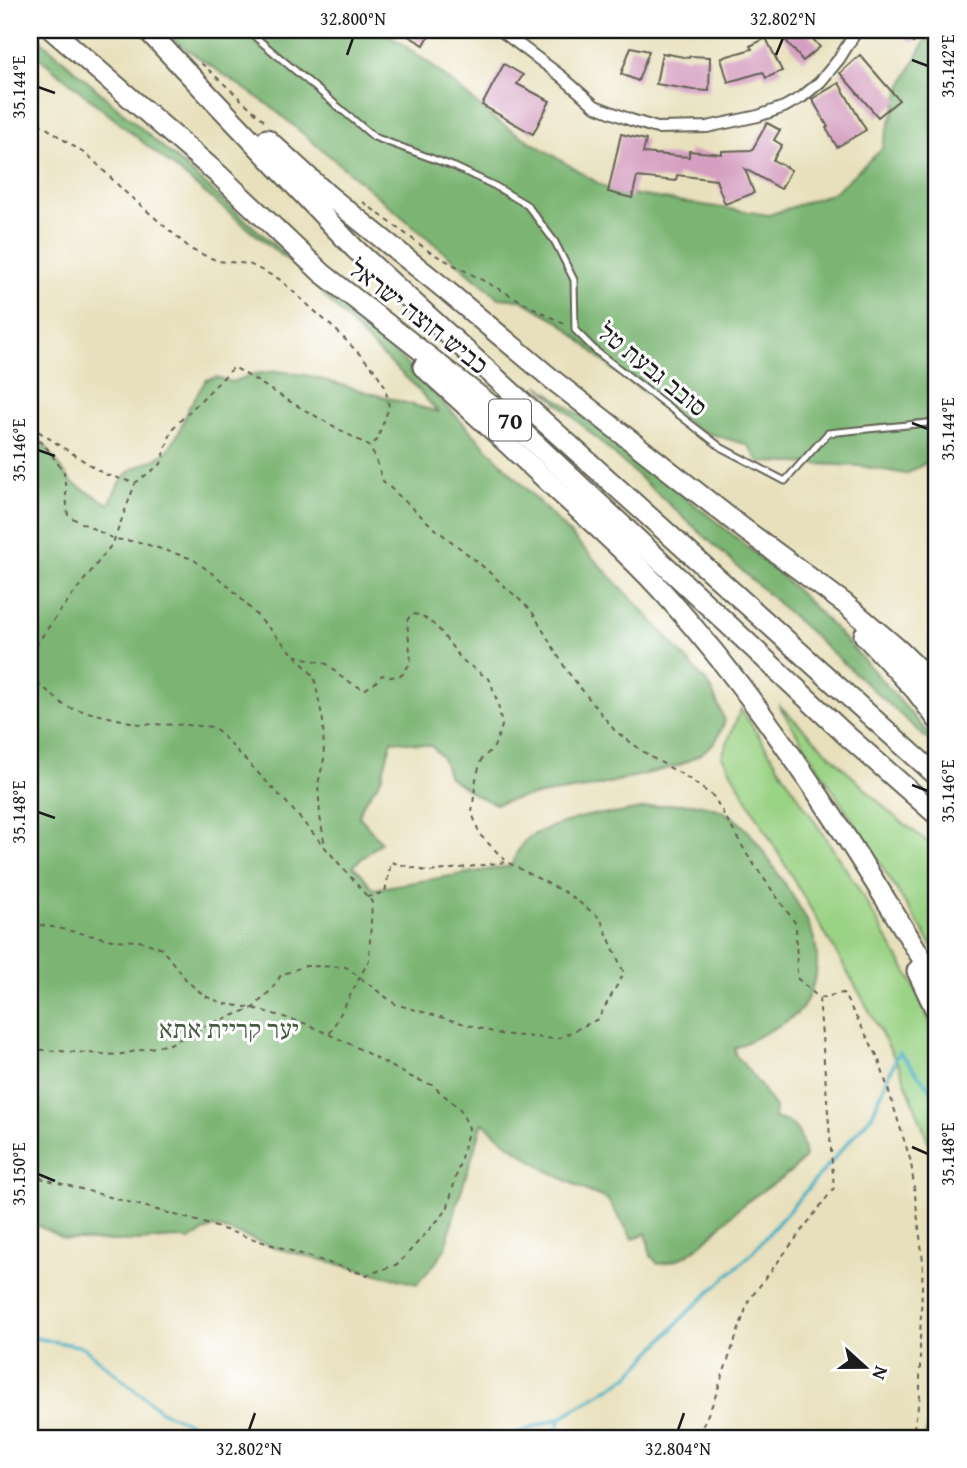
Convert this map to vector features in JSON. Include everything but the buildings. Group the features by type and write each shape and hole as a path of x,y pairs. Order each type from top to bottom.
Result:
{"highway":[{"name":"כביש חוצה ישראל","path":"52,30 219,176 322,273 511,421 845,734 937,815"},
{"name":"כביש חוצה ישראל","path":"147,30 355,249 937,776"},
{"path":"147,30 338,203 553,380 812,584 895,667 937,719"},
{"path":"322,273 628,555 670,600 775,731 866,867 937,983"},
{"path":"744,529 845,603 937,687"},
{"path":"866,867 937,1013"}],"street":[{"path":"500,30 561,76 595,106 657,128 707,127 758,116 784,107 820,82 839,59 857,30"}],"lane":[{"name":"סובב גבעת טל","path":"247,30 374,137 455,167 527,205 555,242 574,280 575,330 596,351 722,448 785,481 828,433 937,422"}],"path":[{"path":"201,63 270,125"},
{"path":"30,117 91,158 124,191 192,250 218,261 249,264 279,279 337,331 374,369 385,386 390,407 377,440 369,446"},
{"path":"361,200 430,252 575,330"},
{"path":"30,654 113,543 135,483 161,464 172,429 234,367 369,446 376,457 383,481 531,610 567,671 615,731 714,797 748,856 796,924 797,978 819,998 834,1188 749,1300 713,1403 697,1438"},
{"path":"30,426 104,474 135,483"},
{"path":"30,435 44,444 64,472 68,516 114,539 139,542 193,559 230,587 313,676 323,721 324,759 318,783 325,848"},
{"path":"30,1049 117,1055 170,1044 205,1026 253,1008 272,989 281,975 305,966 346,967 395,1004 500,1034 557,1040 598,1019 624,973 600,918 568,894 507,862 480,835 472,813 481,760 494,747 502,726 490,680 462,660 436,627 421,614 411,614 407,621 411,662 402,675 382,675 364,690 341,677 327,664 294,655"},
{"path":"30,676 66,707 139,724 214,727 287,803 372,902 369,960 329,1035"},
{"path":"367,897 385,892 391,862 429,872 507,862"},
{"path":"30,924 112,940 141,941 161,948 188,982 205,996 225,1004 253,1008 304,1023 352,1045 411,1077 432,1085 460,1109 469,1128 447,1210 398,1264 367,1275 197,1221 30,1175"},
{"path":"819,998 843,993 878,1057 911,1161 923,1261 920,1396 912,1438"}],"green space":[{"path":"170,30 383,30 429,63 497,121 611,191 769,215 833,193 881,150 902,85 931,30 937,30 937,457 906,474 860,466 760,463 748,445 698,430 611,368 559,321 521,300 499,298 270,106 170,38"},
{"name":"יער קריית אתא","path":"30,31 384,341 641,608 710,686 725,721 716,741 701,754 678,766 593,787 496,804 477,796 449,777 442,758 432,746 392,740 381,779 363,804 359,816 381,842 353,866 373,889 511,866 524,842 548,828 592,815 679,804 703,805 726,813 754,838 806,918 814,939 817,967 811,991 803,1007 782,1024 735,1048 735,1054 775,1108 774,1118 794,1126 802,1142 805,1157 784,1176 745,1203 706,1241 684,1256 658,1264 651,1256 646,1233 633,1239 607,1199 546,1170 483,1123 446,1246 417,1284 275,1248 213,1227 189,1240 175,1238 94,1241 65,1239 30,1222 30,438 44,444 71,482 109,504 119,483 132,469 156,459 168,450 206,380 217,377 231,382 255,374 277,371 306,375 438,412 304,274 30,50"},
{"path":"538,385 659,476 782,577 866,663 937,743 937,748"},
{"path":"778,704 890,813 937,849 937,953"},
{"path":"741,709 855,883 914,985 937,1041 937,1188 934,1156 900,1068 722,756"},
{"path":"937,1378 937,1438 925,1438"}],"waterway":[{"path":"503,1438 560,1418 629,1376 688,1312 750,1255 872,1115 899,1052 937,1097"},
{"path":"30,1337 83,1347 161,1411 224,1438"},
{"path":"557,1438 560,1418"}]}
